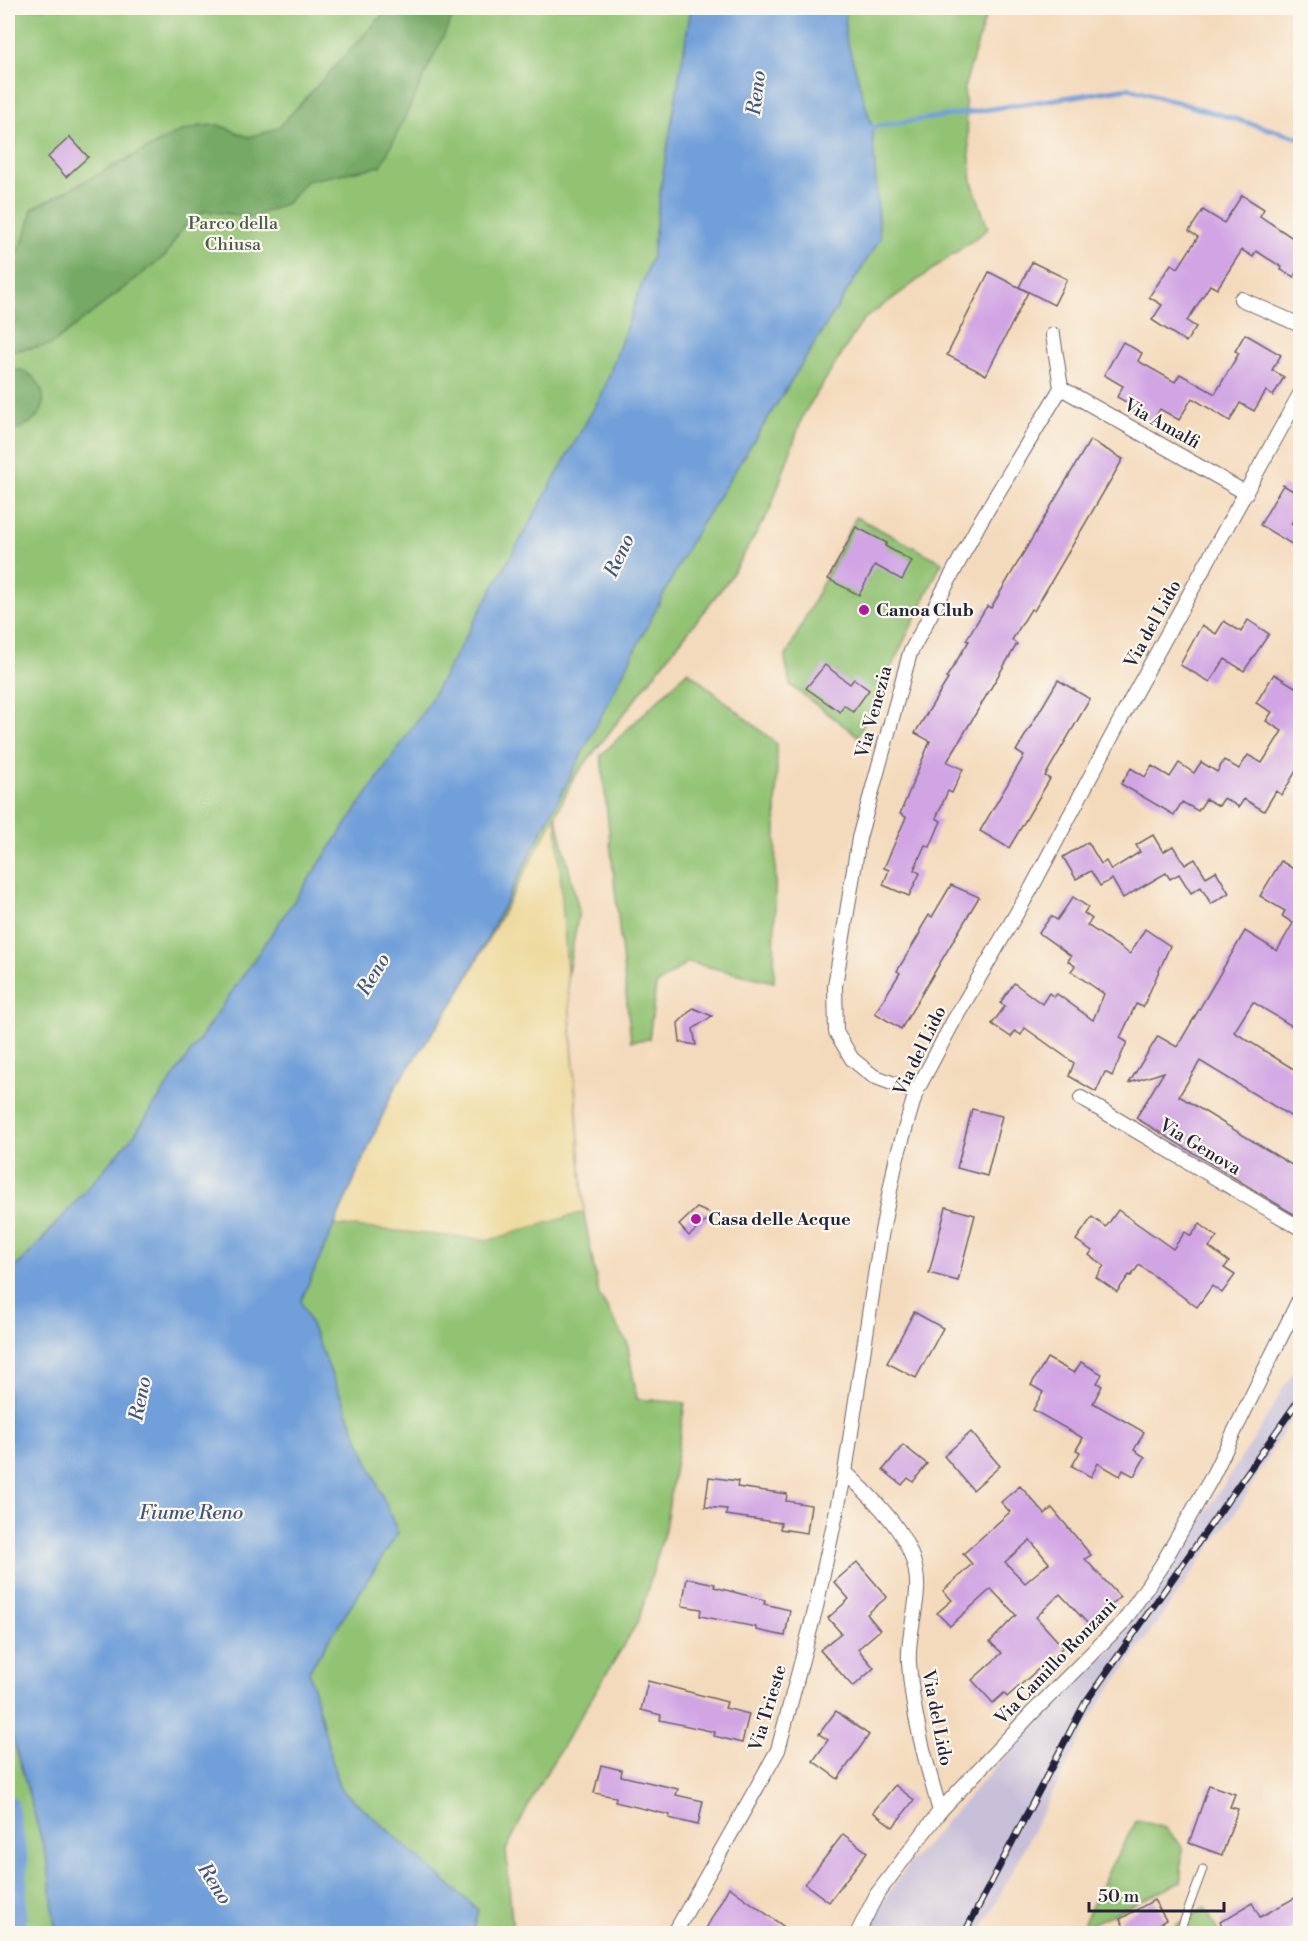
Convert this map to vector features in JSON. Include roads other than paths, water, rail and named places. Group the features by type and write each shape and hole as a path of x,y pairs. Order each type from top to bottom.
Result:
{"street":[{"path":"1241,299 1300,325"},
{"path":"1053,335 1060,387"},
{"name":"Via Amalfi","path":"1060,387 1246,493"},
{"name":"Via Venezia","path":"916,1092 873,1076 852,1059 836,1032 836,986 858,838 910,652 980,522 1060,387"},
{"name":"Via del Lido","path":"940,1812 915,1716 908,1661 917,1573 911,1554 898,1531 876,1502 844,1472 880,1236 896,1160 916,1092 953,1022 1032,887 1132,698 1300,394"},
{"name":"Via Genova","path":"1081,1098 1300,1228"},
{"name":"Via Camillo Ronzani","path":"857,1934 877,1894 940,1812 1031,1714 1124,1621 1161,1566 1211,1479 1300,1298"},
{"name":"Via Trieste","path":"674,1934 778,1750 816,1606 844,1472"}],"lane":[{"path":"1179,1934 1203,1869"}],"water":[{"name":"Fiume Reno","path":"691,8 846,8 845,34 872,127 880,239 691,541 457,997 395,1087 301,1301 398,1533 309,1671 339,1787 478,1910 472,1933 97,1934 55,1927 48,1863 8,1721 8,1275 34,1249 134,1135 425,709 603,392 652,256 661,185"}],"waterway":[{"path":"866,128 1129,88 1300,138"},
{"path":"8,1805 18,1860 16,1934"}],"railway":[{"path":"964,1934 1085,1703 1300,1398"}],"place":[{"name":"Canoa Club","path":"864,610"},
{"name":"Casa delle Acque","path":"696,1219"}],"water label":[{"name":"Reno","path":"757,93"},
{"name":"Reno","path":"620,556"},
{"name":"Reno","path":"374,975"},
{"name":"Reno","path":"141,1399"},
{"name":"Reno","path":"214,1884"}],"park label":[{"name":"Parco della Chiusa","path":"233,233"}]}
